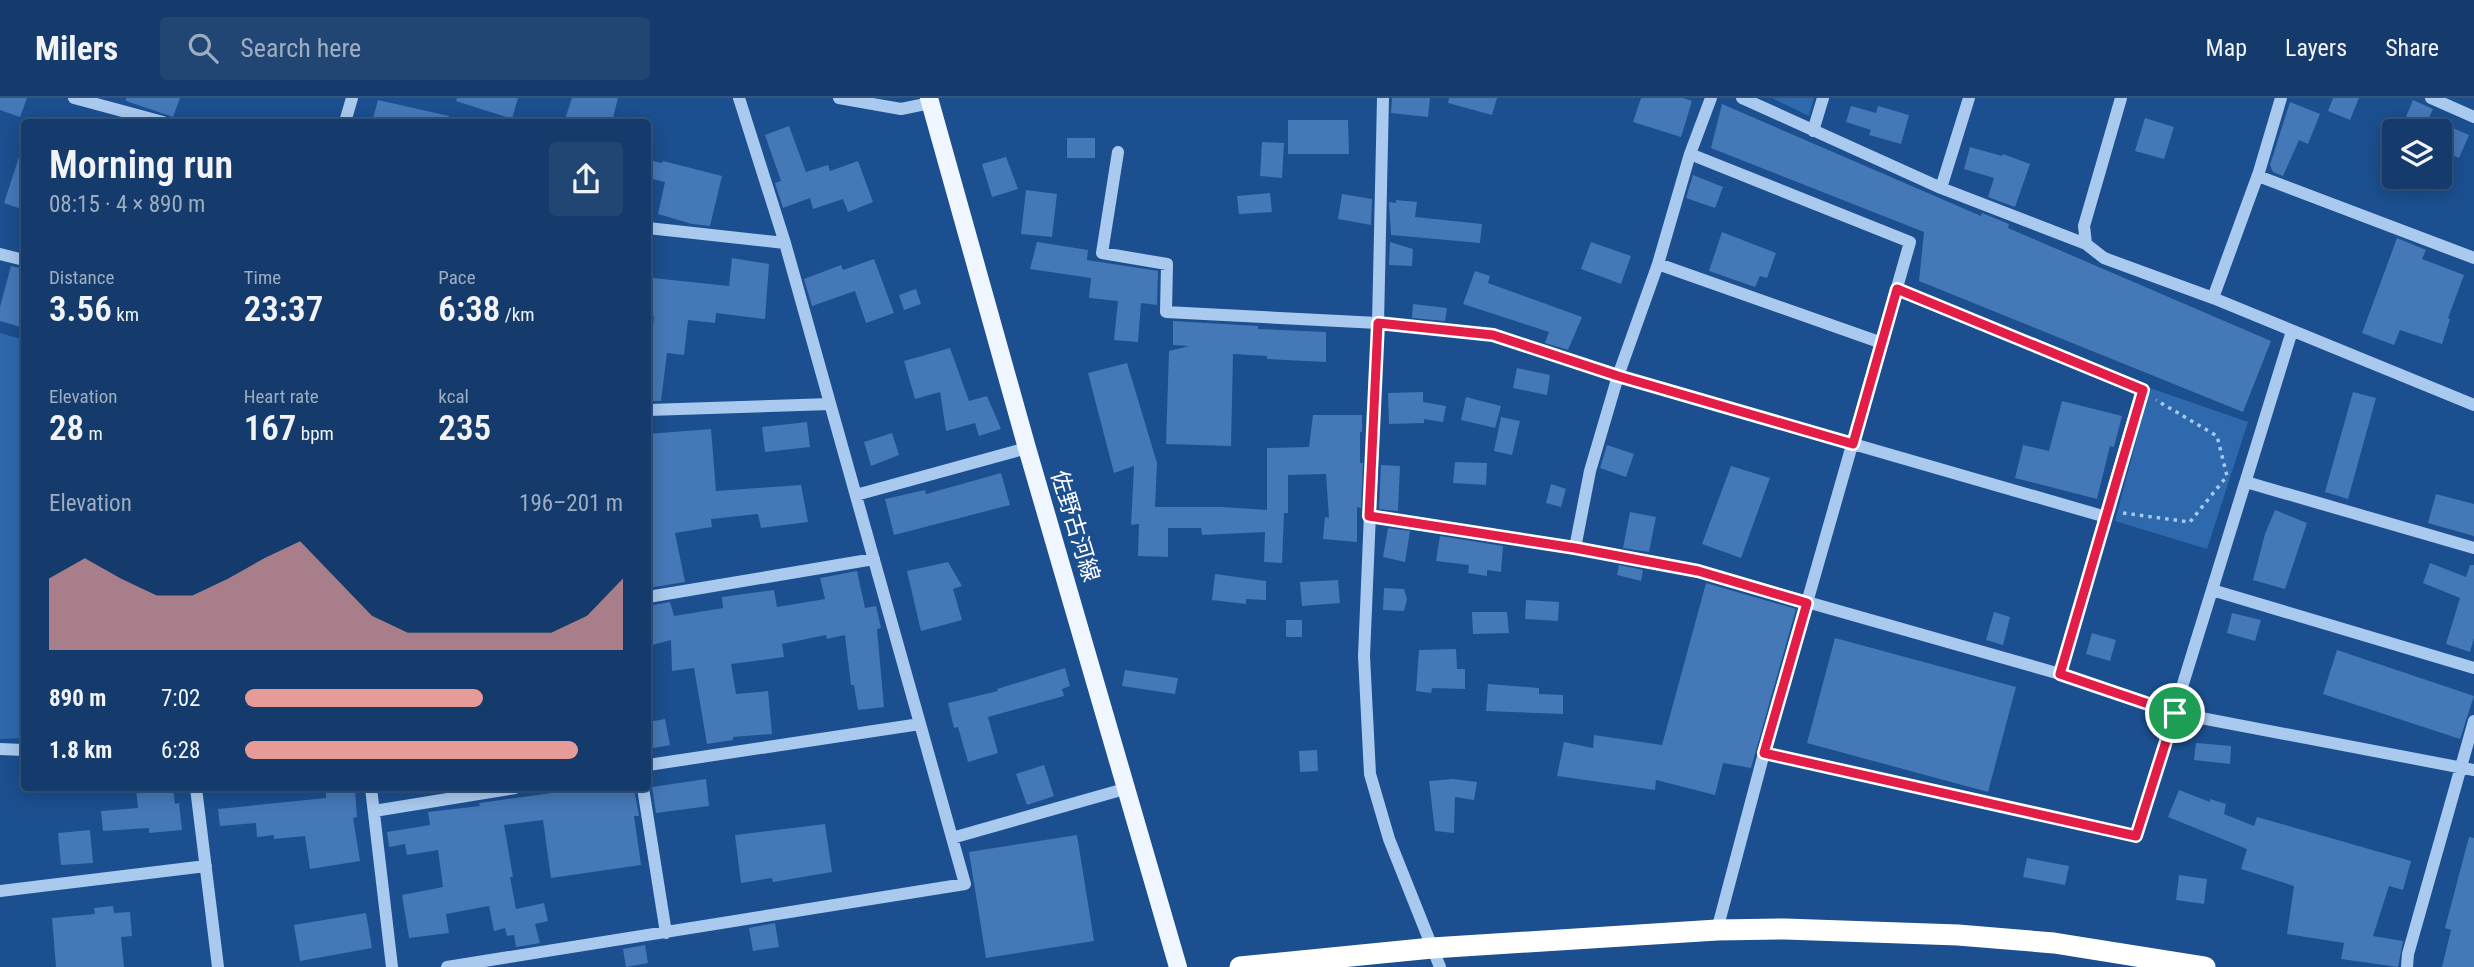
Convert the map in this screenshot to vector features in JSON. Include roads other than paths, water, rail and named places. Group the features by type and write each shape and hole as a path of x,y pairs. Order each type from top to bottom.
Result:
{"highway":[{"path":"1240,967 1436,957 1717,930 1797,929 1958,935 2054,943 2204,967"}],"main road":[{"name":"佐野古河線","path":"930,101 1027,448 1178,967"}],"street":[{"path":"74,98 152,119"},
{"path":"346,119 352,98"},
{"path":"447,967 965,884 785,243 739,98"},
{"path":"839,98 901,109 930,101"},
{"path":"1383,98 1378,323 1364,656 1370,775 1389,839 1436,957"},
{"path":"1575,548 1590,471 1618,376 1658,264 1690,154 1711,98"},
{"path":"1742,98 1941,188 2086,244 2104,258 2213,298 2474,405"},
{"path":"1812,131 1823,98"},
{"path":"1941,188 1969,98"},
{"path":"2086,244 2084,226 2121,98"},
{"path":"2213,298 2258,176 2281,98"},
{"path":"2431,98 2474,117"},
{"path":"1118,152 1102,253 1167,264 1166,312 1378,323 1493,335 1618,376 2107,514"},
{"path":"1690,154 1910,242 1764,753 1717,930"},
{"path":"2258,176 2474,258"},
{"path":"651,228 785,243"},
{"path":"0,254 21,259"},
{"path":"1658,264 1882,343"},
{"path":"1897,289 2143,390 2060,674"},
{"path":"1764,753 2136,836 2292,331"},
{"path":"651,410 830,404"},
{"path":"856,495 1027,448"},
{"path":"2246,482 2474,548"},
{"path":"1369,516 1575,548 1698,571 2060,674 2175,713 2474,770"},
{"path":"651,596 874,559"},
{"path":"2212,590 2474,668"},
{"path":"2407,967 2408,954 2474,721"},
{"path":"651,765 920,724"},
{"path":"0,749 21,750"},
{"path":"952,838 1128,788"},
{"path":"196,791 218,967"},
{"path":"371,791 392,967"},
{"path":"374,811 497,791"},
{"path":"643,791 666,933"},
{"path":"0,891 206,866"}]}
